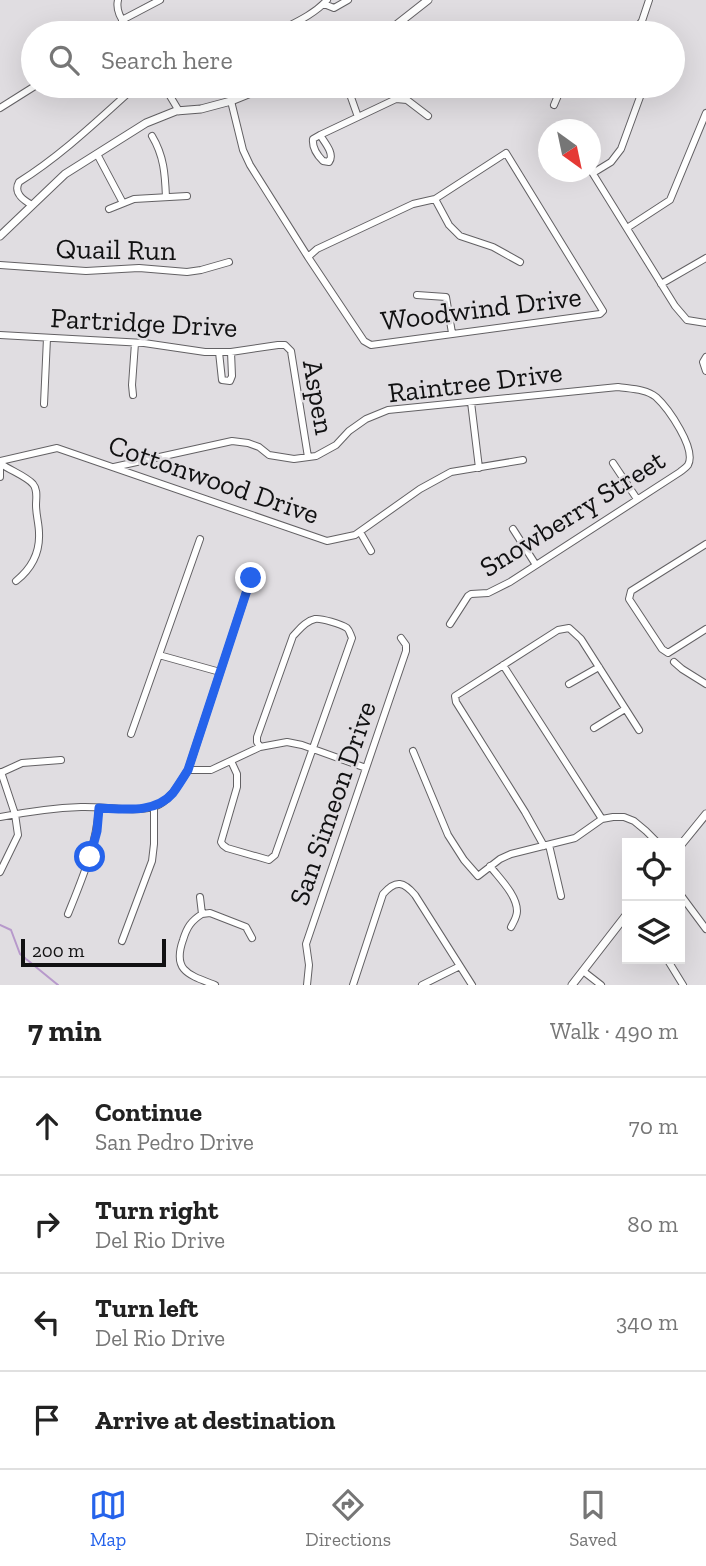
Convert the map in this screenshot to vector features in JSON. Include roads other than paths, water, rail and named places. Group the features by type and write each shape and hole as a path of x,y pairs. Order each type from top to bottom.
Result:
{"street":[{"path":"118,0 116,7 122,20 160,0"},
{"path":"295,21 326,2 334,8 348,0"},
{"path":"401,21 428,0"},
{"path":"642,21 649,0"},
{"path":"0,108 21,95"},
{"path":"32,205 19,196 17,184 43,167 122,98"},
{"path":"171,98 179,111"},
{"path":"0,236 65,174 146,123 167,114 201,109 239,98"},
{"path":"351,98 358,117"},
{"path":"554,105 557,98"},
{"path":"601,167 611,162 621,149 640,98"},
{"path":"320,135 396,99 407,100 428,116"},
{"path":"232,101 243,150 308,257 317,248 413,204 435,199 449,225 460,236 493,247 520,262"},
{"path":"627,228 670,200 706,113"},
{"path":"152,136 160,148 163,161 166,197"},
{"name":"Woodwind Drive","path":"308,257 364,341 372,345 600,314 603,311 506,153 435,199"},
{"path":"97,154 123,203"},
{"path":"599,182 675,306 687,320 706,323"},
{"path":"109,209 134,199 187,196"},
{"path":"661,284 706,258"},
{"name":"Quail Run","path":"0,265 86,271 139,268 187,272 229,262"},
{"path":"417,295 446,297 452,333"},
{"name":"Partridge Drive","path":"0,335 135,343 205,352 231,352 285,345"},
{"path":"44,404 47,338"},
{"path":"133,395 135,343"},
{"name":"Aspen","path":"285,345 291,351 308,457"},
{"path":"219,352 224,381 230,381 232,376 231,352"},
{"path":"706,357 703,362 706,371"},
{"name":"Raintree Drive","path":"114,467 232,441 259,447 269,455 294,459 316,456 336,445 366,419 388,410 618,387 643,391 655,397 687,443 690,453 688,464"},
{"path":"471,402 479,468"},
{"name":"Cottonwood Drive","path":"0,464 57,448 327,541 355,535 420,489 451,472 523,460"},
{"path":"613,463 637,499"},
{"path":"0,464 0,477"},
{"path":"0,464 31,482 36,486 37,493 36,513 40,536 30,568 16,581"},
{"name":"Snowberry Street","path":"450,624 468,596 488,593 510,582 680,472 688,464"},
{"path":"513,528 536,565"},
{"path":"360,532 371,551"},
{"path":"131,734 200,539"},
{"path":"706,544 631,591 629,599 662,649 668,653 706,629"},
{"path":"0,817 81,807 144,808 154,806 172,794 188,770 251,578"},
{"path":"231,761 238,778 237,787 221,842 228,848 269,860 275,855 352,638 345,627 316,618 293,636 257,737 260,747"},
{"path":"561,896 547,845 456,702 455,696 558,630 569,628 581,639 639,730"},
{"name":"San Simeon Drive","path":"307,985 309,965 306,944 406,651 406,645 401,638"},
{"path":"159,655 220,672"},
{"path":"674,662 706,684"},
{"path":"503,665 602,819"},
{"path":"569,684 599,667"},
{"path":"594,728 625,709"},
{"path":"188,770 211,771 260,747 287,742 366,768"},
{"path":"413,751 448,835 478,876 500,859 575,838 602,819 624,817 634,821 652,838"},
{"path":"0,872 18,835 15,814 1,772 22,762 61,760"},
{"path":"122,941 152,860 154,806"},
{"path":"68,914 90,857 97,831 99,808"},
{"path":"685,840 706,814"},
{"path":"491,866 516,904 517,914 511,927"},
{"path":"353,985 383,894 389,887 399,884 408,886 415,895 472,985"},
{"path":"200,897 202,914"},
{"path":"685,901 706,929"},
{"path":"215,985 194,977 179,961 188,925 202,914 210,914 246,927 252,938"},
{"path":"572,985 622,920"},
{"path":"670,964 683,985"},
{"path":"422,985 460,966"},
{"path":"583,971 601,985"}],"waterway":[{"path":"0,925 11,930 20,954 58,985"}]}
